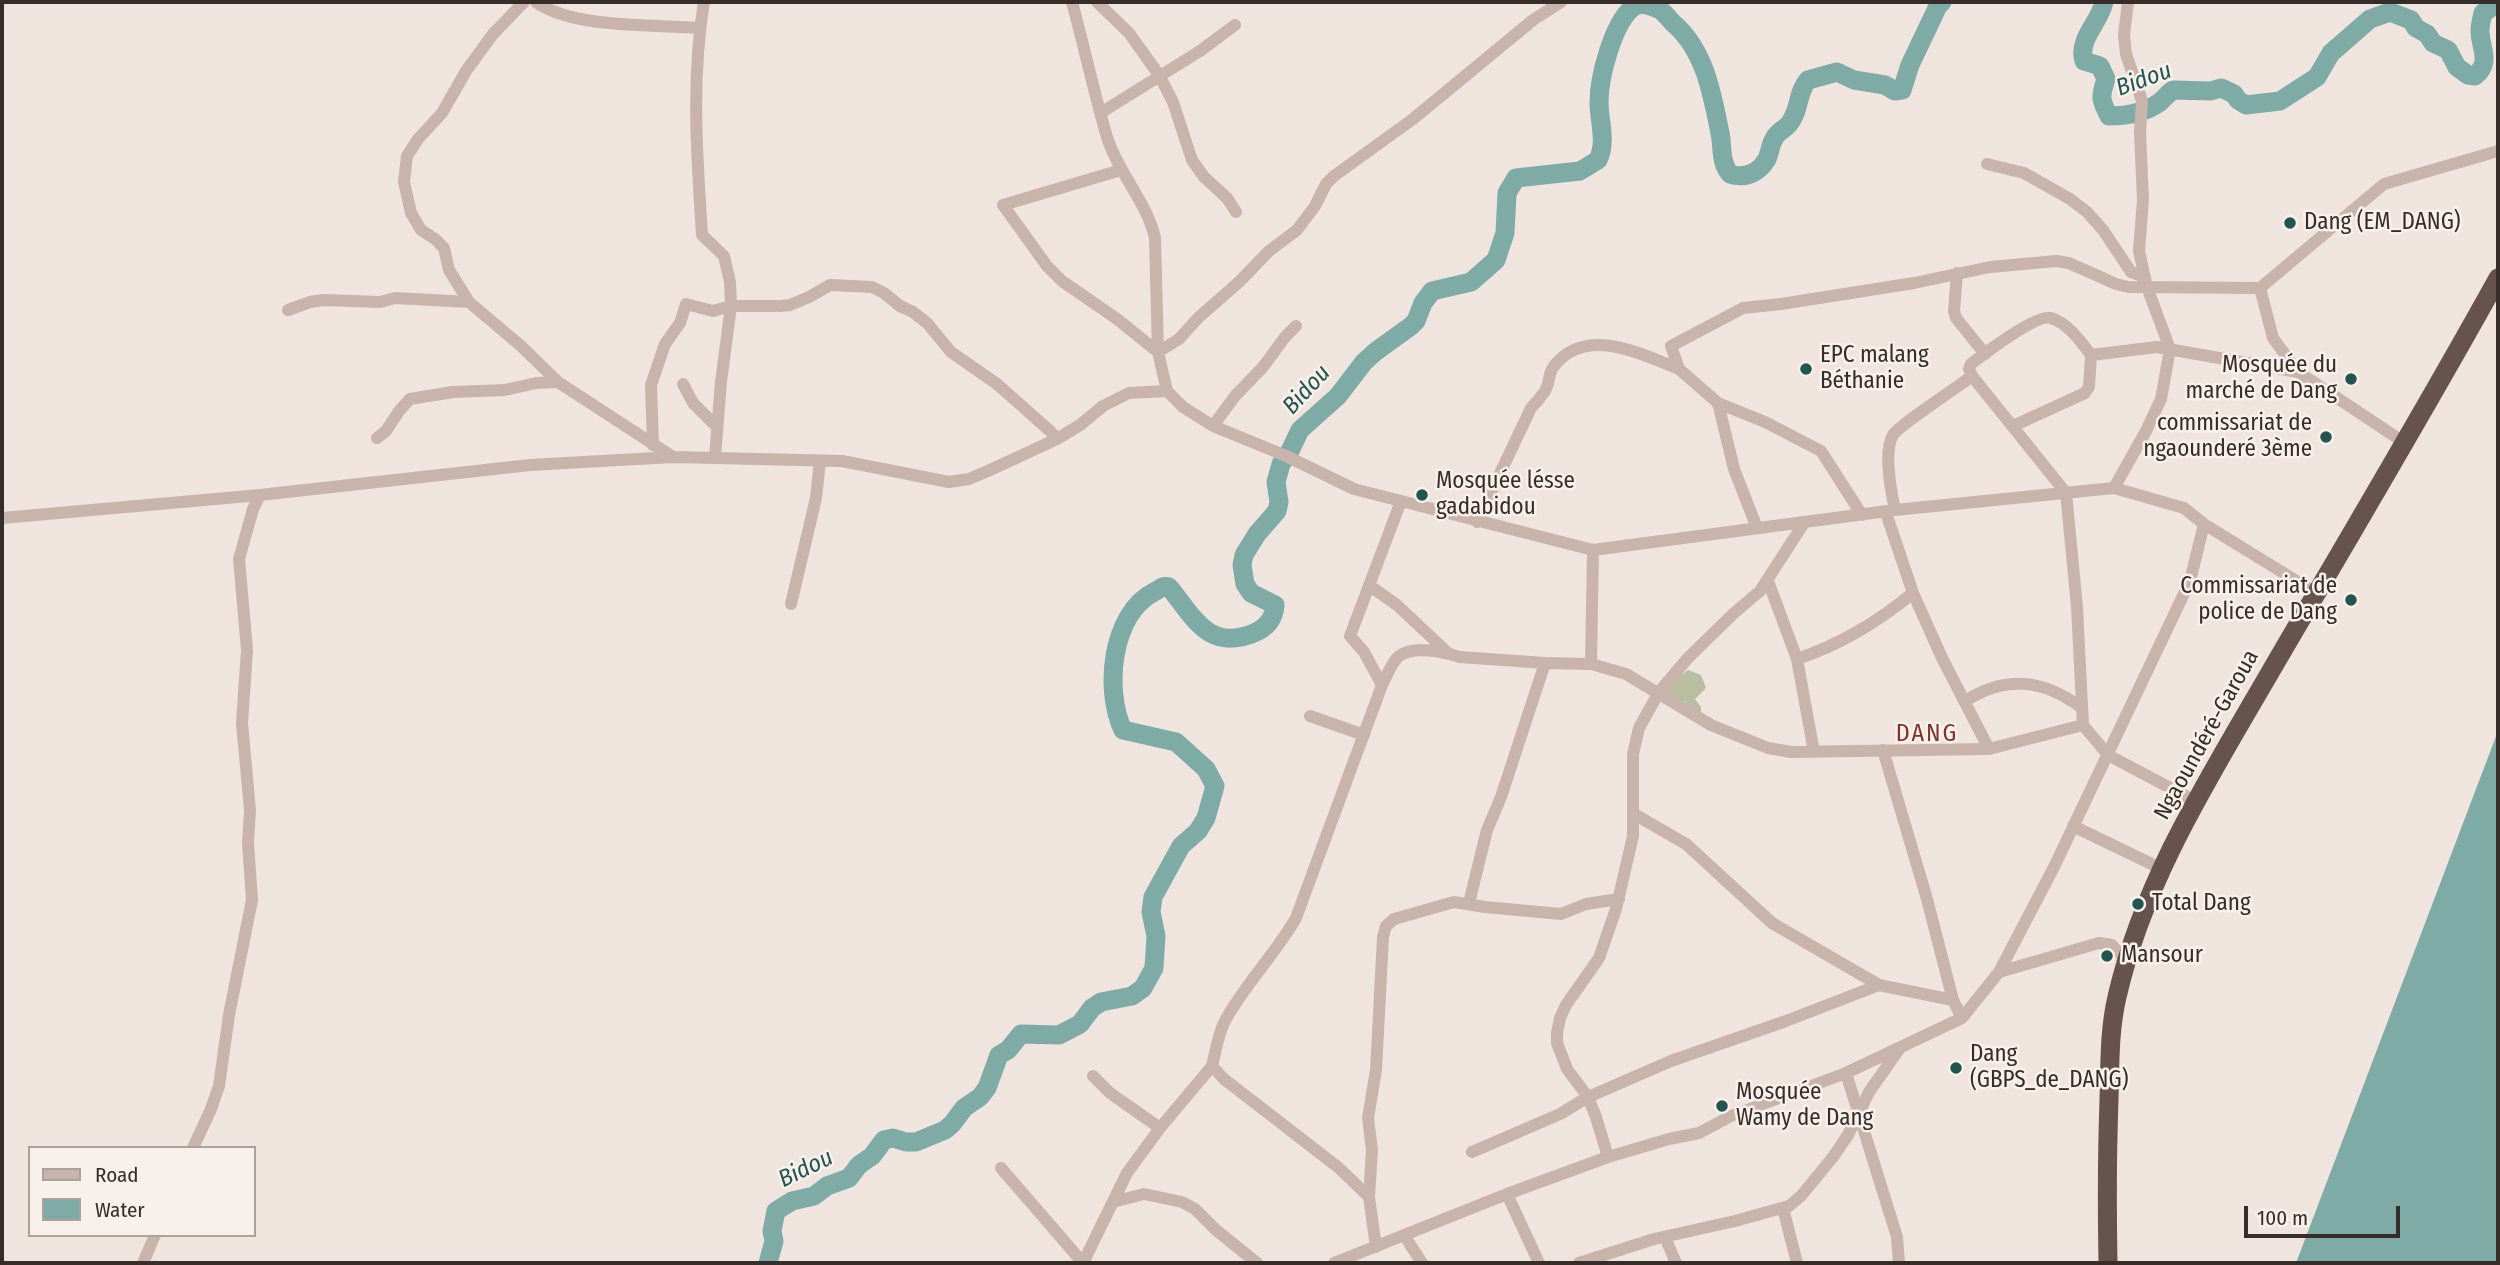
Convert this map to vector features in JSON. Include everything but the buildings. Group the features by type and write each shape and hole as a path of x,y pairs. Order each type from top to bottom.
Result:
{"highway":[{"name":"Ngaoundéré-Garoua","path":"2108,1263 2106,1194 2110,1031 2117,996 2137,929 2195,801 2405,443 2498,278"}],"street":[{"path":"524,2 493,34 471,63 442,113 412,147 404,168 411,213 421,230 444,248 449,270 469,302 558,382 673,457"},
{"path":"536,2 547,10 576,18 700,28"},
{"path":"704,2 696,60 695,125 702,235 724,256 731,306 716,426 715,457"},
{"path":"1072,2 1107,137 1121,170 1151,224 1155,238 1158,352 1167,391 1183,407 1213,426 1354,489 1593,550 1862,515 2114,488 2184,508 2204,524 2316,593"},
{"path":"1097,2 1129,33 1159,75 1173,102 1194,162 1227,198 1236,212"},
{"path":"1158,352 1179,339 1198,317 1239,282 1269,251 1297,230 1334,176 1413,119 1533,20 1561,2"},
{"path":"2114,488 2161,399 2170,349 2146,282 2140,251 2143,200 2140,133 2142,111 2126,54 2124,35 2127,2"},
{"path":"1102,111 1200,51 1235,25"},
{"path":"1679,369 1671,346 1743,308 1914,283 1957,273 2056,261 2069,263 2116,284 2146,282 2260,288 2384,184 2498,151"},
{"path":"1987,164 2024,173 2070,198 2103,230 2131,272 2146,282"},
{"path":"1121,170 1003,205 1047,266 1062,281 1117,319 1158,352"},
{"path":"1957,273 1954,311 1956,318 1986,354"},
{"path":"653,445 651,385 665,344 681,323 684,307 689,304 713,311 731,306 790,305 825,287 837,284 868,286 878,290 927,323 951,352 998,383 1057,439"},
{"path":"2260,288 2273,338 2298,372 2405,443"},
{"path":"288,310 323,300 380,302 395,298 469,302"},
{"path":"2013,426 2085,393 2089,387 2091,355 2070,331 2048,317 2032,323 1970,364 1969,369 1972,376 2066,493 2075,581 2083,725 2108,755 2195,801"},
{"path":"1213,426 1235,396 1296,326"},
{"path":"1477,522 1531,408 1544,393 1551,370 1560,360 1580,347 1598,344 1636,353 1679,369 1718,403 1765,422 1821,451 1862,515"},
{"path":"2091,355 2148,347 2298,372"},
{"path":"1972,376 1895,432 1889,447 1890,512 1913,593 1942,658 1989,749"},
{"path":"377,438 386,431 410,399 558,382"},
{"path":"683,384 692,403 716,426"},
{"path":"2,518 260,495 530,465 673,457 862,463 950,482 969,479 1057,439 1080,425 1103,405 1129,393 1167,391"},
{"path":"1718,403 1734,469 1757,528"},
{"path":"790,604 816,498 820,461"},
{"path":"194,1146 219,1086 229,1014 252,900 248,844 250,810 242,723 247,650 239,559 253,509 260,495"},
{"path":"1382,685 1368,659 1350,636 1401,500"},
{"path":"1608,1157 1588,1097 1567,1069 1557,1043 1557,1033 1566,1005 1599,958 1619,899 1631,846 1634,814 1633,754 1639,728 1659,692 1700,647 1768,581 1804,523"},
{"path":"1334,1263 1353,1260 1404,1235 1608,1157 1699,1133 1731,1116 1846,1073 1962,1018 1999,972 2108,755 2190,581 2204,524"},
{"path":"1591,664 1593,550"},
{"path":"1768,581 1797,659 1814,752"},
{"path":"1370,586 1397,605 1448,653"},
{"path":"1797,659 1818,652 1854,633 1913,593"},
{"path":"1001,1168 1083,1263 1127,1173 1160,1128 1212,1066 1220,1032 1227,1017 1281,944 1296,918 1382,685 1401,655 1419,650 1460,657 1591,664 1626,674 1711,724 1740,738 1779,750 1814,752 1989,749 2083,725"},
{"path":"1469,903 1487,830 1501,797 1545,663"},
{"path":"1965,701 1993,686 2030,684 2064,695 2082,708"},
{"path":"1310,716 1364,735"},
{"path":"1883,750 1954,1000 1962,1018"},
{"path":"1634,814 1686,844 1772,923 1879,985 1954,1000"},
{"path":"2073,826 2162,869"},
{"path":"1376,1247 1369,1197 1372,1150 1369,1108 1376,1070 1383,937 1387,926 1394,919 1457,901 1485,907 1561,914 1586,904 1619,899"},
{"path":"1999,972 2099,943 2112,945 2128,962"},
{"path":"1472,1152 1671,1061 1879,985"},
{"path":"1579,1263 1665,1237 1783,1208 1801,1196 1849,1135 1873,1085 1902,1045"},
{"path":"1212,1066 1224,1079 1339,1168 1369,1197"},
{"path":"1846,1073 1897,1237 1899,1263"},
{"path":"1093,1076 1110,1093 1160,1128"},
{"path":"1113,1202 1144,1194 1182,1202 1195,1209 1257,1263"},
{"path":"1507,1194 1539,1263"},
{"path":"1783,1208 1797,1263"},
{"path":"1404,1235 1422,1263"},
{"path":"143,1263 154,1237"},
{"path":"1665,1237 1676,1263"}],"green space":[{"path":"1688,670 1701,675 1706,688 1695,699 1701,711 1695,714 1687,707 1686,702 1672,699 1665,693 1669,685"}],"water":[{"path":"2498,731 2498,1263 2296,1263"}],"waterway":[{"name":"Bidou","path":"768,1263 774,1241 772,1231 776,1211 792,1201 814,1196 827,1186 849,1178 884,1140 893,1138 916,1142 945,1130 964,1108 980,1097 987,1088 999,1055 1008,1050 1021,1034 1059,1035 1080,1024 1092,1008 1101,1002 1132,996 1143,988 1154,968 1156,936 1151,912 1153,897 1181,846 1198,831 1206,818 1215,786 1206,769 1176,742 1123,730 1117,713 1113,675 1115,654 1128,617 1140,603 1161,588 1169,587 1194,619 1213,634 1238,638 1266,626 1273,615 1275,605 1251,593 1245,584 1242,565 1244,555 1257,534 1277,511 1279,502 1276,482 1281,464 1300,430 1338,396 1364,362 1416,321 1423,303 1432,291 1471,282 1496,260 1505,233 1507,193 1516,178 1580,171 1598,160 1602,139 1599,109 1604,65 1613,38 1632,8 1638,5 1652,6 1665,13 1693,46 1710,88 1725,165 1730,174 1741,176 1751,174 1764,164 1775,137 1793,119 1808,80 1837,72 1854,80 1885,85 1895,91 1902,90 1910,65 1942,2"},
{"name":"Bidou","path":"2104,2 2086,38 2083,53 2084,61 2100,66 2106,79 2102,98 2109,116 2148,109 2173,90 2211,91 2221,88 2234,94 2246,105 2280,101 2317,77 2331,53 2370,19 2390,12 2411,20 2433,43 2448,50 2457,67 2468,75 2475,76 2484,60 2480,37 2483,13 2498,3"}],"place":[{"name":"Dang (EM_DANG)","path":"2290,223"},
{"name":"EPC malang Béthanie","path":"1806,369"},
{"name":"Mosquée du marché de Dang","path":"2351,379"},
{"name":"commissariat de ngaounderé 3ème","path":"2326,437"},
{"name":"Mosquée lésse gadabidou","path":"1422,495"},
{"name":"Commissariat de police de Dang","path":"2351,600"},
{"name":"Total Dang","path":"2138,904"},
{"name":"Mansour","path":"2107,956"},
{"name":"Dang (GBPS_de_DANG)","path":"1956,1068"},
{"name":"Mosquée Wamy de Dang","path":"1722,1106"}],"district":[{"name":"DANG","path":"1927,734"}]}
